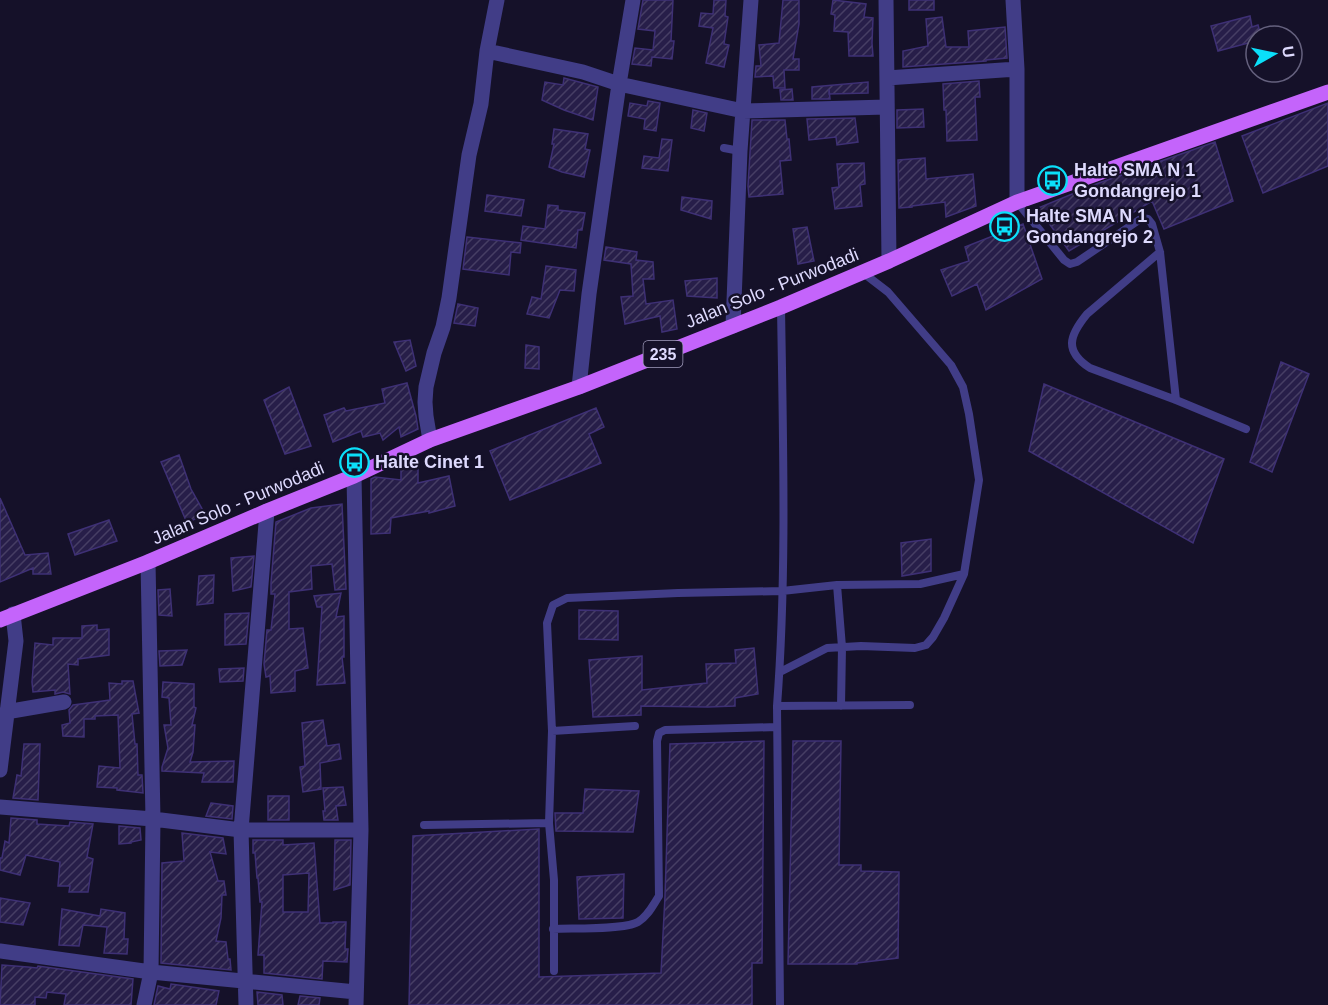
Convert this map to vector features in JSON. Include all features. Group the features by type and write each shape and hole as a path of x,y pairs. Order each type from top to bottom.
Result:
{"main road":[{"name":"Jalan Solo - Purwodadi","path":"6,617 148,562 354,476 430,440 579,387 782,307 1017,202 1328,92"}],"street":[{"path":"430,440 425,409 426,387 449,298 470,155 481,104 487,51 497,0"},
{"path":"579,387 589,294 633,0"},
{"path":"733,326 740,151 751,0"},
{"path":"886,0 889,261"},
{"path":"1013,0 1017,69 1017,202"},
{"path":"487,51 583,72 619,84 743,111 886,107"},
{"path":"887,78 1017,69"},
{"path":"0,951 151,972 244,981 356,998 360,830 354,476"},
{"path":"246,1005 242,830 267,511"},
{"path":"144,1005 151,972 153,819 148,562"},
{"path":"0,770 16,641 6,617"},
{"path":"6,712 64,702"},
{"path":"0,807 153,819 242,830 360,830"}],"lane":[{"path":"724,148 740,151"},
{"path":"1017,202 1064,261 1070,264 1077,262 1142,218 1148,219 1152,224 1160,252 1176,399"},
{"path":"1160,252 1086,314 1078,325 1071,344 1074,355 1090,369 1176,399 1246,429"},
{"path":"780,672 827,648 861,646 915,648 926,645 944,618 964,574 979,480 963,387 951,365 888,292 862,272"},
{"path":"780,1005 777,706 780,672 784,504 782,307"},
{"path":"554,970 554,880 549,823 552,730 546,623 553,605 567,598 782,591 837,585 921,584 964,574"},
{"path":"837,585 842,647 841,706"},
{"path":"777,706 910,705"},
{"path":"552,730 635,726"},
{"path":"553,929 627,926 639,921 648,913 659,896 657,741 659,733 665,730 777,727"},
{"path":"424,825 549,823"}],"building":[{"path":"643,0 673,0 672,59 652,57 651,66 632,64 635,48 653,50 655,31 638,29"},
{"path":"714,0 726,0 725,16 728,17 724,44 729,45 724,67 706,63 713,28 699,26 701,13 713,14"},
{"path":"783,0 799,0 799,24 793,59 799,59 799,70 784,70 785,88 774,88 773,76 755,77 756,66 761,66 759,45 779,43"},
{"path":"833,0 866,4 864,17 873,18 873,56 849,56 848,32 834,31 835,15 831,14"},
{"path":"909,0 934,0 934,10 909,10"},
{"path":"1250,16 1251,24 1244,24 1244,44 1218,51 1211,26"},
{"path":"942,17 946,47 969,47 968,31 1005,27 1007,58 903,67 903,51 928,46 926,19"},
{"path":"564,78 598,87 593,120 542,100 545,82 563,85"},
{"path":"979,81 980,97 975,97 977,140 947,141 943,84"},
{"path":"868,82 868,93 829,94 830,99 812,99 812,87"},
{"path":"792,89 793,100 781,100 780,90"},
{"path":"648,101 660,103 656,131 644,129 645,119 628,116 630,103 647,106"},
{"path":"1328,103 1328,166 1263,193 1242,136"},
{"path":"923,109 924,127 897,128 897,110"},
{"path":"693,110 707,113 704,131 691,128"},
{"path":"855,118 858,142 837,145 836,137 809,140 807,119"},
{"path":"752,120 785,120 791,160 780,161 783,194 749,197"},
{"path":"554,129 588,134 585,149 590,150 584,177 549,167 554,144 552,144"},
{"path":"662,139 672,140 668,171 642,168 644,156 659,158"},
{"path":"1215,142 1233,201 1164,229 1152,201 1069,251 1038,208 1099,183"},
{"path":"925,158 926,179 973,174 976,206 946,217 945,202 899,208 898,160"},
{"path":"864,163 865,184 860,185 862,206 835,209 832,188 839,187 837,164"},
{"path":"487,195 524,200 521,216 485,211"},
{"path":"682,197 712,201 711,219 681,210"},
{"path":"548,205 558,206 558,210 585,213 582,230 578,230 576,248 521,240 523,226 545,229"},
{"path":"1023,224 1042,279 986,310 977,284 952,296 941,270 969,261 965,247"},
{"path":"807,227 814,261 798,264 793,229"},
{"path":"467,237 521,243 520,253 511,252 509,275 463,269"},
{"path":"606,247 637,252 636,260 653,262 654,279 643,279 646,304 673,300 677,329 662,332 660,316 625,324 621,297 633,296 631,264 604,260"},
{"path":"546,266 576,270 574,291 560,290 549,318 527,314 532,297 541,299"},
{"path":"717,278 717,298 687,296 685,281"},
{"path":"458,304 478,308 475,326 454,323"},
{"path":"410,340 416,366 406,371 394,342"},
{"path":"526,345 539,347 539,369 525,368"},
{"path":"1281,362 1309,374 1272,472 1250,462"},
{"path":"407,383 418,429 401,437 399,427 383,440 380,433 363,437 361,431 333,442 324,415 344,408 346,411 385,403 382,389"},
{"path":"1044,384 1224,459 1193,543 1029,451"},
{"path":"289,387 311,446 285,454 264,400"},
{"path":"596,408 604,427 589,434 601,463 510,500 490,451"},
{"path":"179,455 191,489 205,514 187,523 161,462"},
{"path":"401,467 418,467 418,483 449,476 455,506 429,513 429,511 391,518 390,533 371,534 371,479 375,477 401,480"},
{"path":"0,498 25,555 48,553 51,574 33,574 33,568 0,582"},
{"path":"342,504 346,589 335,590 332,564 311,566 312,589 289,592 289,629 303,628 308,668 295,671 295,691 271,693 270,676 266,677 264,664 267,630 271,630 275,594 271,594 271,583 276,522 311,508"},
{"path":"109,520 117,541 75,555 68,534"},
{"path":"931,539 931,571 902,576 901,543"},
{"path":"254,556 251,587 233,591 231,558"},
{"path":"214,575 213,603 197,605 199,576"},
{"path":"170,589 172,616 159,615 158,590"},
{"path":"341,593 336,617 344,616 344,657 342,657 345,683 317,685 322,607 317,607 314,596"},
{"path":"579,610 618,611 618,640 579,639"},
{"path":"249,613 246,644 225,645 225,614"},
{"path":"97,625 97,630 109,629 109,655 78,659 78,665 68,664 70,694 63,692 55,694 55,690 33,692 35,643 53,645 53,638 82,638 82,626"},
{"path":"754,648 758,694 735,698 735,706 641,706 641,715 593,717 589,660 642,656 642,690 707,683 706,664 736,663 735,650"},
{"path":"187,650 182,665 160,666 159,651"},
{"path":"244,668 243,681 220,682 219,669"},
{"path":"122,681 133,681 139,713 132,714 135,744 137,744 138,775 142,775 143,793 97,787 99,766 120,768 118,715 84,719 84,737 63,736 62,725 70,723 69,710 73,705 110,700 109,683 122,684"},
{"path":"163,682 194,684 194,707 196,708 192,725 195,725 190,762 234,761 233,782 202,782 204,773 162,771 168,748 164,725 171,725 169,698 162,697"},
{"path":"323,720 327,746 339,744 341,759 320,763 321,789 303,792 300,767 305,766 302,723"},
{"path":"764,741 762,963 752,963 752,1005 409,1005 413,836 539,829 539,977 661,973 670,744"},
{"path":"793,741 841,741 839,865 861,865 861,871 899,872 898,958 857,964 788,964"},
{"path":"24,744 40,744 38,800 13,798 17,775 21,776"},
{"path":"343,787 346,805 336,806 338,820 324,820 323,788"},
{"path":"585,789 639,791 633,832 556,831 555,813 583,813"},
{"path":"268,796 289,796 289,820 268,820"},
{"path":"211,803 233,806 232,819 206,816"},
{"path":"11,818 37,820 37,824 69,826 70,822 93,824 87,857 93,859 88,892 69,892 70,886 58,886 60,862 26,855 20,875 0,870 0,858 2,858 5,841 9,843"},
{"path":"119,826 140,828 141,840 119,844"},
{"path":"182,833 223,838 226,854 210,852 218,881 224,881 226,895 222,895 221,918 216,941 226,942 231,970 161,963 162,863 184,861"},
{"path":"253,840 283,840 283,845 314,843 320,923 346,922 347,962 323,961 322,979 264,973 264,955 258,955 262,902 260,902 255,853 253,853","holes":["309,873 308,912 283,912 283,875"]},
{"path":"335,840 351,840 350,885 334,890"},
{"path":"624,874 623,918 579,919 577,877"},
{"path":"0,898 30,903 23,925 0,922"},
{"path":"62,909 100,916 101,909 125,913 124,939 128,939 127,954 104,953 107,927 83,925 79,946 59,945"},
{"path":"2,965 37,968 38,966 133,979 131,1005 64,1005 66,994 47,992 46,998 35,997 35,1005 0,1005"},
{"path":"171,984 219,991 216,1005 154,1005 158,986 170,989"},
{"path":"257,992 282,995 283,1005 258,1005"},
{"path":"300,996 320,998 319,1005 298,1005"}],"place":[{"name":"Halte SMA N 1 Gondangrejo 1","path":"1053,180"},
{"name":"Halte SMA N 1 Gondangrejo 2","path":"1005,226"},
{"name":"Halte Cinet 1","path":"354,462"}]}
